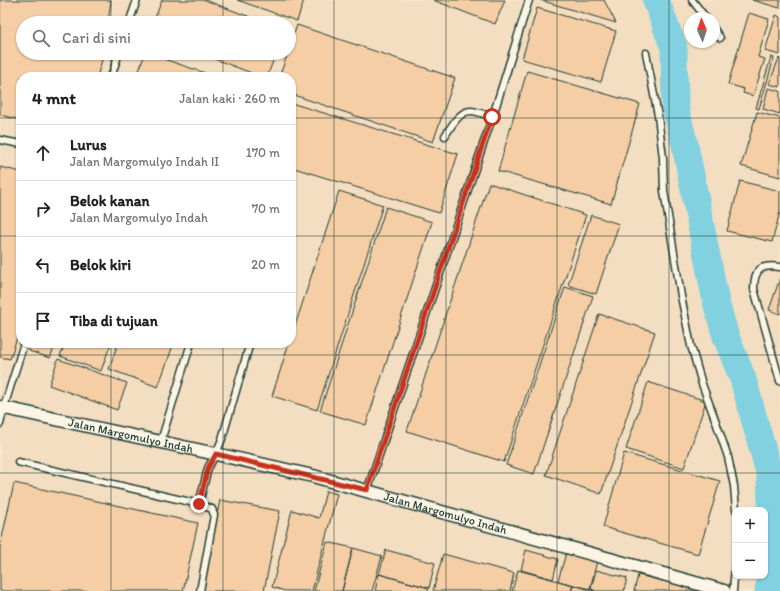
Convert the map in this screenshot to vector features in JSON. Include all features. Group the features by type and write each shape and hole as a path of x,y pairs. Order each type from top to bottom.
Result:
{"street":[{"name":"Jalan Margomulyo Indah","path":"2,407 161,441 367,490 724,591"}],"lane":[{"path":"131,16 137,0"},
{"path":"367,490 492,117 528,0"},
{"path":"692,0 701,12"},
{"path":"646,53 658,116 663,158 664,191 681,296 691,346 702,384 728,457 734,486 736,507"},
{"path":"113,72 117,60"},
{"path":"445,136 454,122 464,113 472,111 492,117"},
{"path":"0,140 16,143"},
{"path":"780,268 770,266 762,267 756,273 754,289 780,381"},
{"path":"0,424 2,407 22,348"},
{"path":"161,441 189,348"},
{"path":"199,504 208,468 222,439 249,348"},
{"path":"18,462 199,504 212,509 214,515 200,591"},
{"path":"733,591 734,579"}],"shaded area":[{"path":"0,0 780,0 780,591 0,591"}],"building":[{"path":"0,0 111,0 109,16 16,16 16,60 102,60 98,72 16,72 16,119 0,115"},
{"path":"162,0 205,0 247,16 156,16"},
{"path":"237,0 304,0 297,21 296,16 283,16"},
{"path":"433,0 505,0 495,24"},
{"path":"540,0 604,0 616,23"},
{"path":"752,0 780,0 780,8"},
{"path":"537,8 616,31 601,82 522,59"},
{"path":"749,13 769,19 758,57 765,59 753,96 743,93 744,89 728,84"},
{"path":"776,15 780,17 780,55 765,51"},
{"path":"297,25 455,78 433,142 296,96 296,72 281,72 285,60 296,60"},
{"path":"771,57 774,58 759,109 756,108"},
{"path":"779,58 780,59 780,87 769,84"},
{"path":"143,60 167,60 202,72 139,72"},
{"path":"217,60 273,60 269,72 249,72"},
{"path":"527,71 640,104 611,204 498,171"},
{"path":"768,88 780,91 780,114 763,109"},
{"path":"296,105 458,154 439,213 296,169"},
{"path":"757,112 780,118 780,177 741,166"},
{"path":"0,167 16,171 16,340 10,359 0,357"},
{"path":"740,181 780,191 780,212 772,242 727,231"},
{"path":"489,183 586,215 504,462 407,431"},
{"path":"339,191 383,205 317,410 272,396 287,348 296,348 296,323"},
{"path":"386,207 432,222 366,425 320,411"},
{"path":"591,215 619,224 596,294 568,285"},
{"path":"780,278 780,314 769,310"},
{"path":"565,287 593,296 534,474 506,465"},
{"path":"599,314 655,332 601,494 546,475"},
{"path":"30,348 54,348 50,358 29,351"},
{"path":"63,348 109,348 101,371 60,356"},
{"path":"116,348 172,348 158,387 109,369"},
{"path":"58,359 127,383 117,410 49,385"},
{"path":"648,382 706,401 684,468 626,449"},
{"path":"624,453 720,481 698,554 603,527"},
{"path":"14,483 198,523 183,591 0,591 0,547"},
{"path":"326,491 337,494 312,591 285,591 272,587 292,510 319,518"},
{"path":"220,500 280,511 264,591 202,591"},
{"path":"327,542 353,548 342,591 314,591"},
{"path":"353,548 382,556 372,591 342,591"},
{"path":"386,550 435,563 429,588 379,574"},
{"path":"526,550 558,559 553,579 521,570"},
{"path":"566,553 597,561 590,589 558,581"},
{"path":"443,554 514,573 510,591 433,591"},
{"path":"518,570 573,585 571,591 512,591"},
{"path":"596,570 627,578 624,591 596,591 591,589"},
{"path":"379,574 429,588 428,591 375,591"},
{"path":"638,575 667,582 700,591 634,591"},
{"path":"573,585 595,591 571,591"}],"waterway":[{"path":"656,0 674,48 675,106 685,145 716,302 726,337 743,379 770,476 773,559 768,591"}],"route":[{"path":"199,504 208,468 216,454 367,490 492,117"}]}
